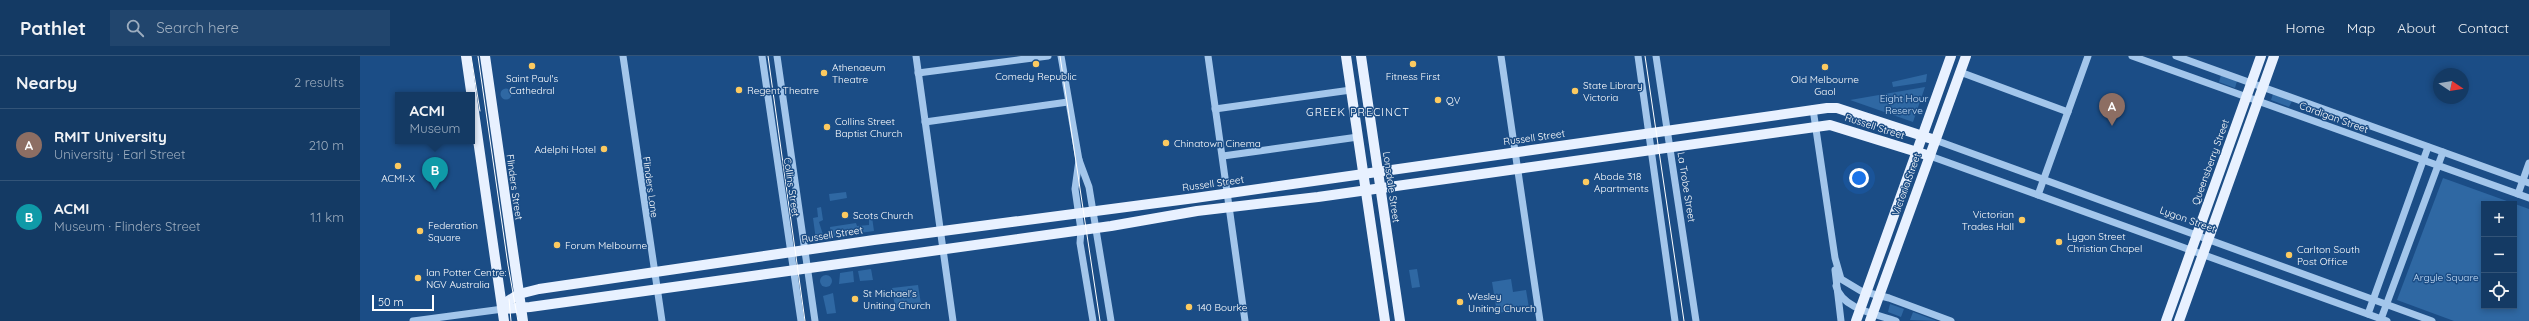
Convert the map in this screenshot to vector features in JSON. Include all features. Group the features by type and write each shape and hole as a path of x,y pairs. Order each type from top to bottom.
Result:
{"main road":[{"path":"466,56 471,92"},
{"name":"Flinders Street","path":"485,56 523,321"},
{"path":"1346,56 1385,321"},
{"name":"Lonsdale Street","path":"1361,56 1400,321"},
{"name":"Victoria Street","path":"1856,321 1951,56"},
{"name":"Victoria Street","path":"1872,317 1966,56"},
{"name":"Queensberry Street","path":"2167,317 2261,56"},
{"path":"2167,317 2180,319 2274,56"},
{"name":"Russell Street","path":"500,308 519,294 539,289 940,231 1195,198 1814,110 1837,108 1935,140"},
{"path":"1737,121 1740,138"},
{"path":"475,123 500,308 504,321"},
{"name":"Russell Street","path":"500,308 521,308 763,273 943,250 1096,228 1197,211 1366,190 1816,127 1837,126 1917,152"},
{"path":"2230,140 2242,144"},
{"path":"1917,152 1930,156"},
{"path":"1426,164 1428,181"},
{"path":"1272,186 1274,202"},
{"path":"1195,198 1197,211"},
{"path":"1368,207 1383,205"},
{"path":"761,257 763,273"},
{"path":"730,262 732,278"},
{"path":"1377,269 1392,266"},
{"path":"618,278 620,294"},
{"path":"539,289 542,305"}],"street":[{"name":"Flinders Lane","path":"622,56 662,321"},
{"name":"Collins Street","path":"762,56 801,321"},
{"name":"Collins Street","path":"777,56 815,321"},
{"path":"916,56 953,321"},
{"path":"918,73 1048,56"},
{"path":"1061,56 1079,160 1090,186 1111,321"},
{"path":"1208,56 1229,193 1245,321"},
{"path":"1501,56 1540,321"},
{"path":"1638,56 1652,150 1674,321"},
{"name":"La Trobe Street","path":"1656,56 1696,321"},
{"path":"2038,195 2088,56"},
{"name":"Cardigan Street","path":"2132,56 2529,198"},
{"name":"Cardigan Street","path":"2176,56 2526,182"},
{"path":"1960,72 2068,112"},
{"path":"1215,109 1351,90"},
{"path":"925,122 1068,102"},
{"path":"1814,110 1835,258 1836,286 1841,321"},
{"path":"1223,156 1358,137"},
{"name":"Lygon Street","path":"1935,140 2432,321"},
{"path":"2368,314 2428,147"},
{"path":"1930,156 2384,320 2387,304 2443,152"},
{"path":"1079,160 1075,189 1081,230 1080,243 1093,321"},
{"path":"2518,194 2526,182 2529,163"},
{"path":"1835,258 1841,279 1866,293 1879,296 1951,321"},
{"path":"1836,286 1844,299 1872,317 1896,321"},
{"name":"Russell Street","path":"413,321 500,308"}],"green space":[{"path":"1927,74 1926,82 1893,87 1892,82"},
{"path":"2221,75 2237,81 2235,88 2219,82"},
{"name":"Eight Hour Reserve","path":"1925,87 1913,122 1850,100"},
{"path":"506,88 510,90 512,94 510,98 506,100 502,98 500,94 502,90"},
{"path":"2273,94 2292,101 2289,107 2271,100"},
{"name":"Argyle Square","path":"2443,178 2507,201 2481,201 2481,309 2517,309 2517,205 2529,209 2529,321 2454,321 2397,300"},
{"path":"846,192 847,198 830,201 829,194"},
{"path":"821,207 823,220 819,222 824,238 816,240 813,218 818,217 817,208"},
{"path":"869,217 872,217 874,231 831,237 830,227 856,223 857,226 869,225"},
{"path":"871,269 873,280 860,281 858,271"},
{"path":"1417,269 1420,287 1412,288 1409,270"},
{"path":"853,271 854,282 839,284 840,273"},
{"path":"824,275 828,275 832,281 828,287 824,287 820,283 820,279"},
{"path":"1511,279 1513,292 1526,290 1529,308 1497,313 1492,282"},
{"path":"918,285 921,304 895,308 892,288"},
{"path":"833,293 836,313 827,314 823,296"},
{"path":"1890,304 1904,309 1901,317 1888,312"},
{"path":"1913,312 1937,321 1910,320"}],"tram line":[{"path":"471,56 480,111"},
{"path":"478,56 508,265 518,321"},
{"path":"768,56 805,321"},
{"path":"1060,56 1100,321"},
{"path":"1645,56 1684,321"},
{"path":"509,299 511,321"}],"place":[{"name":"Comedy Republic","path":"1036,64"},
{"name":"Fitness First","path":"1413,64"},
{"name":"Saint Paul's Cathedral","path":"532,66"},
{"name":"Old Melbourne Gaol","path":"1825,67"},
{"name":"Athenaeum Theatre","path":"824,73"},
{"name":"Regent Theatre","path":"739,90"},
{"name":"State Library Victoria","path":"1575,91"},
{"name":"QV","path":"1438,100"},
{"name":"RMIT University","path":"2112,126"},
{"name":"Collins Street Baptist Church","path":"827,127"},
{"name":"Chinatown Cinema","path":"1166,143"},
{"name":"Adelphi Hotel","path":"604,149"},
{"name":"ACMI-X","path":"398,166"},
{"name":"Abode 318 Apartments","path":"1586,182"},
{"name":"ACMI","path":"435,190"},
{"name":"Scots Church","path":"845,215"},
{"name":"Victorian Trades Hall","path":"2022,220"},
{"name":"Federation Square","path":"420,231"},
{"name":"Lygon Street Christian Chapel","path":"2059,242"},
{"name":"Forum Melbourne","path":"557,245"},
{"name":"Carlton South Post Office","path":"2289,255"},
{"name":"Ian Potter Centre: NGV Australia","path":"418,278"},
{"name":"St Michael's Uniting Church","path":"855,299"},
{"name":"Wesley Uniting Church","path":"1460,302"},
{"name":"140 Bourke","path":"1189,307"}],"district":[{"name":"GREEK PRECINCT","path":"1358,112"}]}
